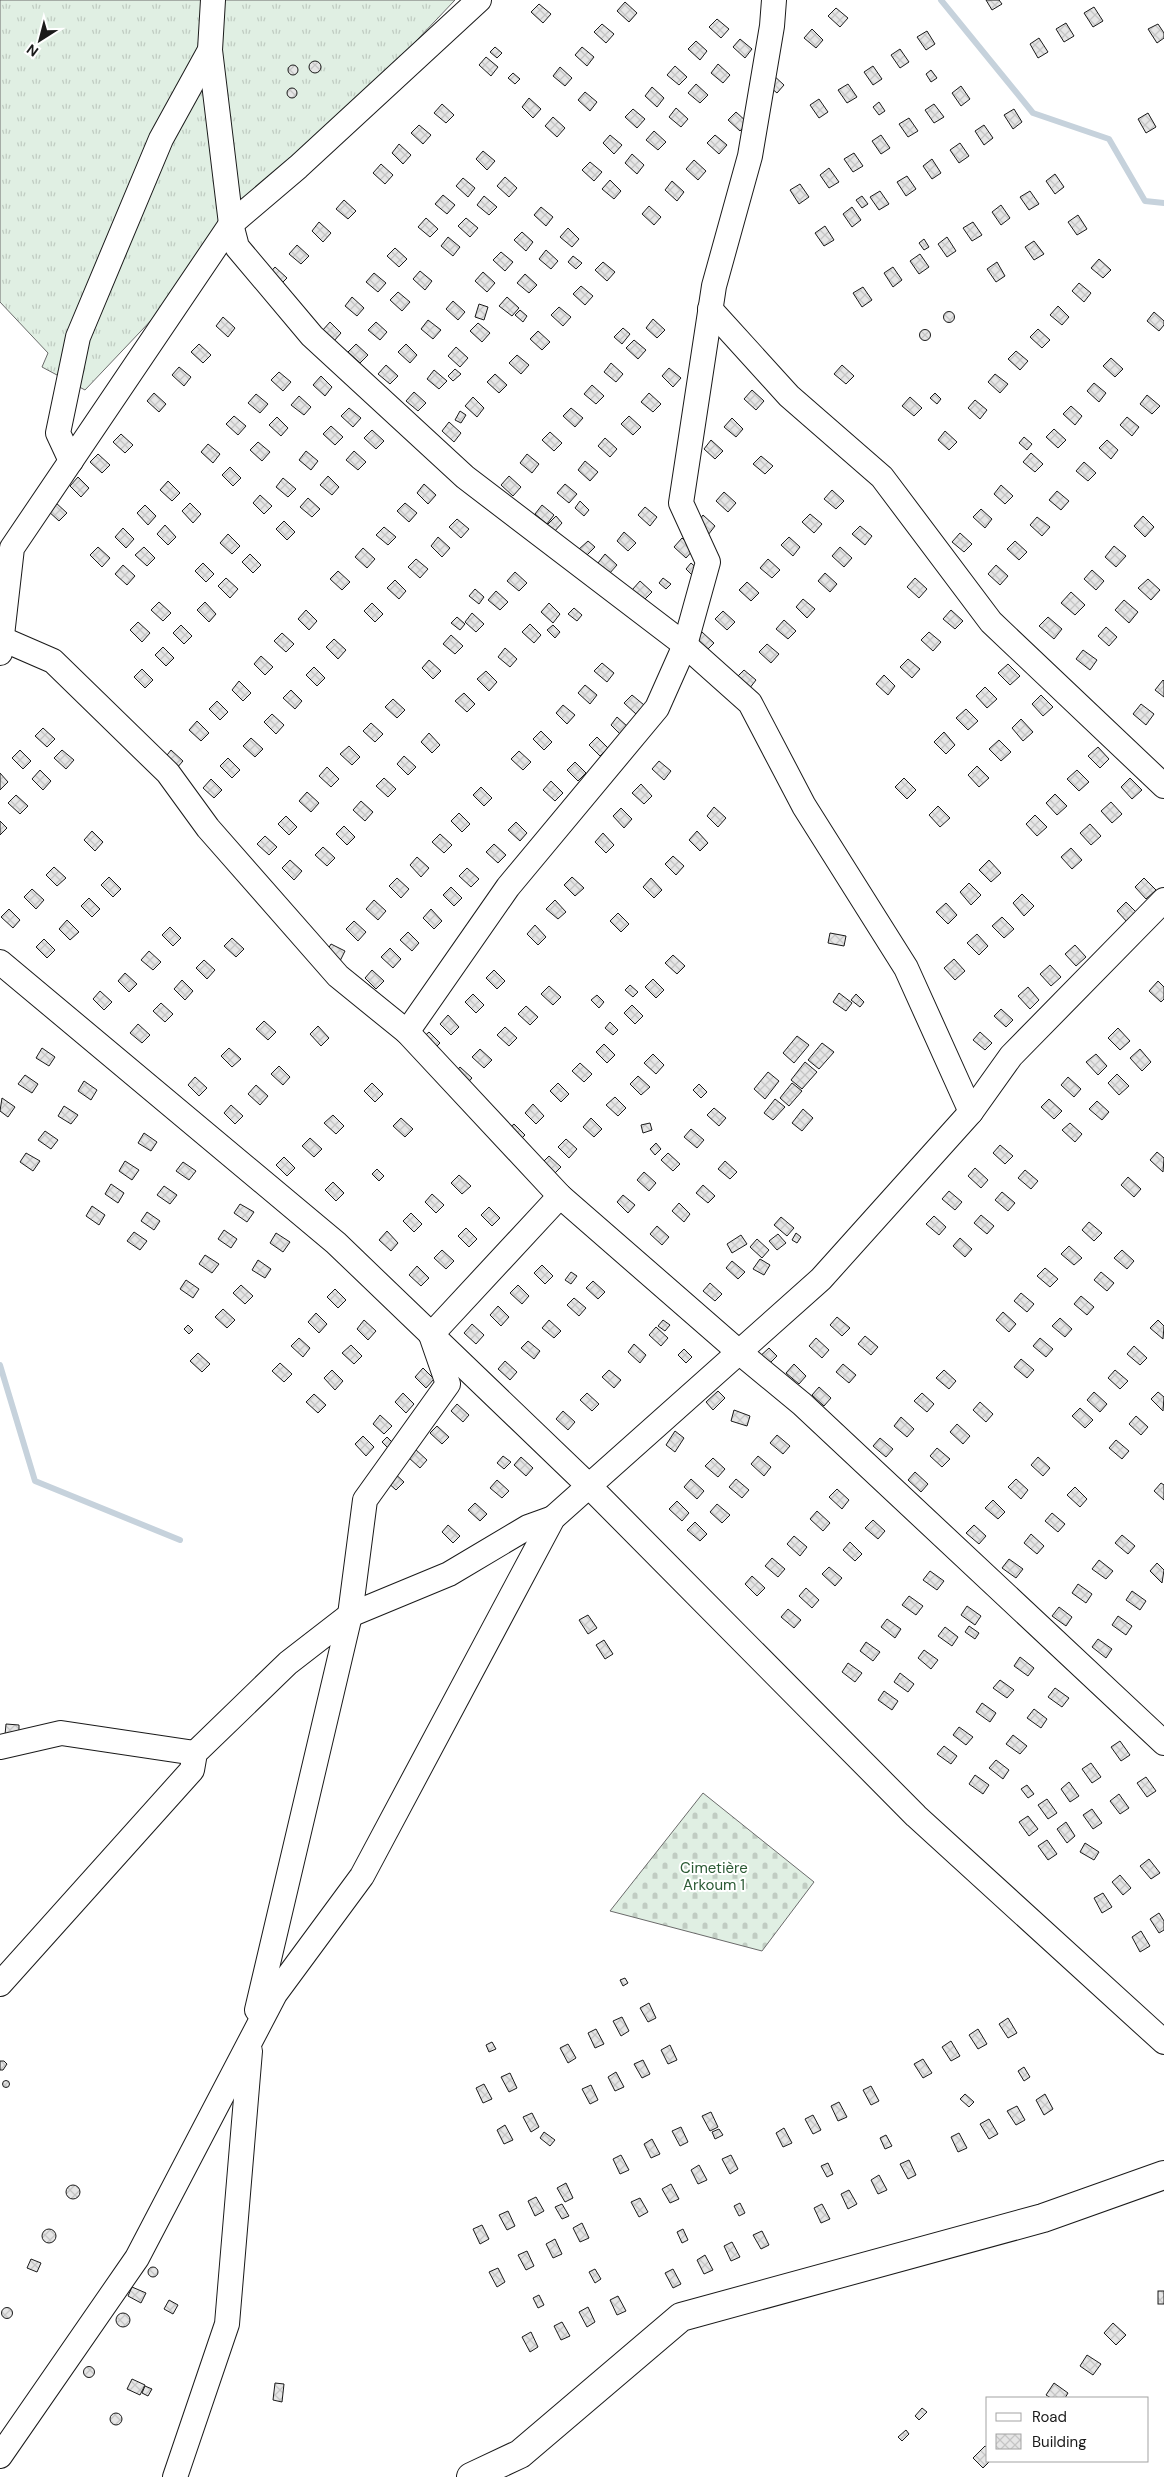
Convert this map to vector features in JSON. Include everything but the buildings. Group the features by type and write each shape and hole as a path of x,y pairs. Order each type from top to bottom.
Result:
{"main road":[{"path":"471,2477 520,2454 682,2317 1044,2218 1164,2175"}],"street":[{"path":"213,0 210,50 231,224 237,248 320,343 465,477 685,645 750,703 804,806 906,968 971,1112"},
{"path":"480,0 298,167 231,224 12,548 1,643 53,661 168,773 208,828 338,976 407,1032 560,1196 853,1450 1164,1743"},
{"path":"407,1032 508,887 658,708 685,645 708,562 681,503 714,286 750,156 772,26 774,0"},
{"path":"71,461 58,433 78,337 161,139 210,50"},
{"path":"710,308 789,396 882,477 991,622 1164,786"},
{"path":"0,2456 137,2258 275,1994 362,1876 553,1518 821,1279 971,1112 1011,1056 1164,900"},
{"path":"0,962 336,1243 589,1486 916,1816 1164,2042"},
{"path":"431,1335 560,1196"},
{"path":"175,2477 227,2324 250,2040 350,1614 366,1500 448,1384 431,1335"},
{"path":"0,1984 192,1770 195,1753 288,1663 350,1614 449,1574 528,1527 553,1518"},
{"path":"0,1747 61,1734 195,1753"}],"green space":[{"path":"0,0 455,0 85,390 42,367 48,353 0,302"},
{"name":"Cimetière Arkoum 1","path":"703,1793 814,1882 762,1951 610,1911"}],"waterway":[{"path":"941,0 1033,113 1109,139 1145,201 1164,203"},
{"path":"0,1365 35,1481 180,1540"}]}
